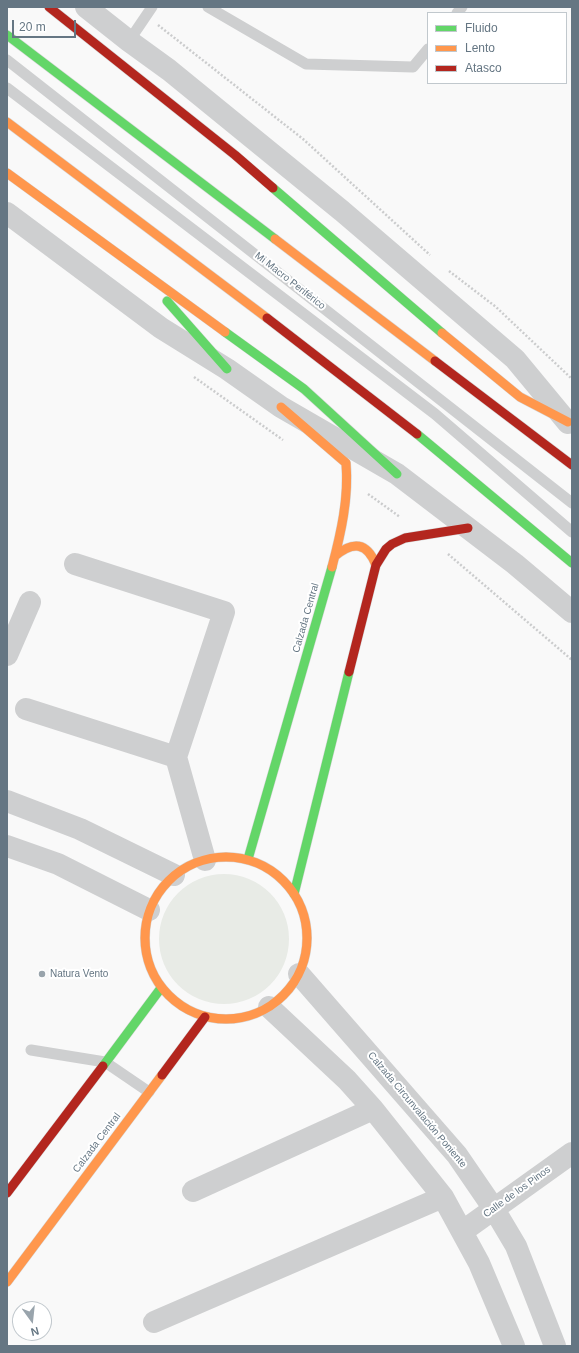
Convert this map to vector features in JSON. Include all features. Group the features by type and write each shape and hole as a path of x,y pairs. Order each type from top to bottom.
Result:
{"main road":[{"path":"50,7 235,155 458,347 520,397 570,424"},
{"path":"7,35 572,465"},
{"path":"7,122 345,378 514,512 572,563"},
{"path":"7,173 304,388 397,474"},
{"path":"122,256 188,323 227,369"},
{"name":"Calzada Central","path":"248,860 335,556 346,508 348,480 346,463 281,407"},
{"path":"294,894 376,565 388,547 398,540 414,535 468,528"},
{"path":"335,556 341,550 350,546 359,545 367,549 373,556 376,565"},
{"path":"226,857 248,860 266,867 282,879 294,894 305,919 307,947 299,974 286,993 269,1008 249,1016 227,1020 205,1017 180,1006 161,988 148,964 144,936 149,910 159,890 174,875 189,866 205,860 226,857"},
{"path":"7,1193 161,988"},
{"name":"Calzada Central","path":"7,1282 205,1017"}],"street":[{"path":"86,7 169,70 414,271 515,359 570,424"},
{"path":"7,213 161,328 227,369 281,407 397,474 515,564 572,612"},
{"path":"75,564 224,612 176,757 205,860"},
{"path":"7,656 30,602"},
{"path":"26,709 176,757"},
{"path":"7,801 80,829 174,875"},
{"path":"7,846 58,864 149,910"},
{"name":"Calzada Circunvalación Poniente","path":"299,974 457,1155 494,1209 516,1246 555,1346"},
{"path":"269,1008 347,1080 374,1109 443,1197 463,1231 479,1263 514,1346"},
{"path":"193,1191 374,1109"},
{"name":"Calle de los Pinos","path":"463,1231 572,1153"},
{"path":"154,1322 443,1197"}],"lane":[{"path":"129,41 152,7"},
{"path":"208,7 306,64 413,68 427,50"},
{"name":"Mi Macro Periférico","path":"7,60 572,503"},
{"path":"7,88 435,414 572,532"},
{"path":"31,1050 105,1062 149,1092"}],"path":[{"path":"146,16 166,30 303,139 431,256"},
{"path":"442,266 496,307 572,379"}],"shaded area":[{"path":"230,874 249,879 270,893 284,914 288,926 288,952 284,964 270,985 249,999 237,1003 218,1004 199,999 178,985 164,964 160,952 159,933 164,914 178,893 199,879 211,875"}],"traffic: fast":[{"path":"7,35 275,239"},
{"path":"273,188 442,333"},
{"path":"167,301 227,369"},
{"path":"225,332 304,389 397,474"},
{"path":"417,434 572,563"},
{"path":"248,859 332,567"},
{"path":"294,894 349,672"},
{"path":"103,1066 161,988"}],"traffic: slow":[{"path":"7,122 267,318"},
{"path":"7,173 225,332"},
{"path":"275,239 435,361"},
{"path":"442,333 520,397 568,422"},
{"path":"281,407 346,463 347,476 345,502 332,567"},
{"path":"335,556 348,548 359,546 368,552 376,565"},
{"path":"218,857 234,857 250,860 264,866 277,875 289,887 298,900 304,914 307,938 306,954 298,976 289,989 277,1001 264,1010 250,1016 234,1019 218,1019 202,1016 188,1010 175,1001 163,989 154,976 148,962 145,946 145,930 148,914 154,900 163,887 175,875 188,866 202,860 218,857"},
{"path":"7,1282 162,1075"}],"traffic: jam":[{"path":"49,7 235,155 273,188"},
{"path":"267,318 417,434"},
{"path":"435,361 572,465"},
{"path":"349,672 376,565 386,549 392,544 405,538 468,528"},
{"path":"162,1075 205,1017"},
{"path":"7,1193 103,1066"}],"place":[{"name":"Natura Vento","path":"42,974"}]}
